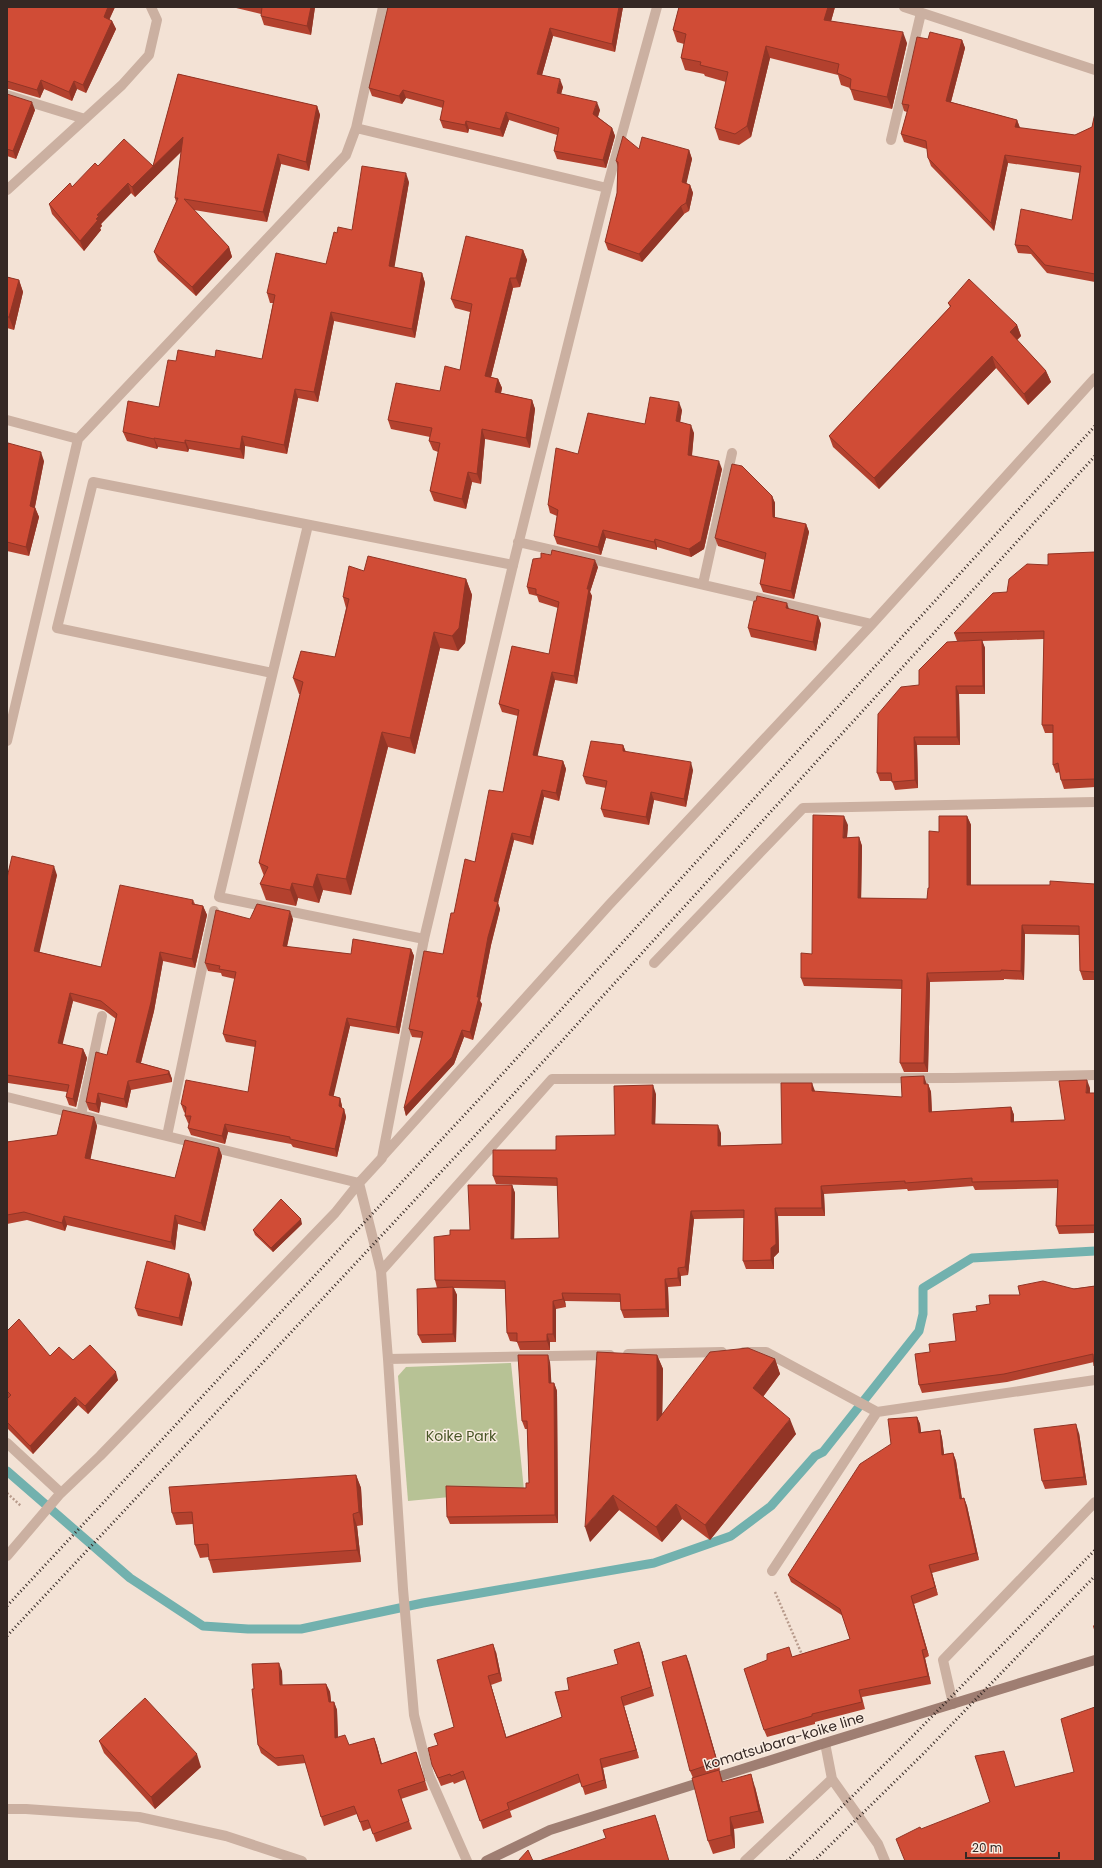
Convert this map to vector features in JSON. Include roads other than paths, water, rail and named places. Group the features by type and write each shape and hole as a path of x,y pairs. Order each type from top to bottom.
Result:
{"main road":[{"name":"komatsubara-koike line","path":"486,1861 550,1830 825,1742 1095,1660"}],"street":[{"path":"7,190 122,85 149,55 157,20 152,7"},
{"path":"7,741 78,439 346,155 356,128 383,7"},
{"path":"382,1158 424,939 518,542 607,188 657,7"},
{"path":"904,7 1095,70"},
{"path":"891,140 921,13"},
{"path":"7,95 85,119"},
{"path":"356,128 607,188"},
{"path":"7,1556 60,1494 100,1456 336,1213 359,1183 609,905 872,624 1095,378"},
{"path":"7,420 78,439"},
{"path":"703,584 732,453"},
{"path":"272,673 57,628 93,482 513,565"},
{"path":"308,524 219,897 424,939"},
{"path":"518,542 872,624"},
{"path":"654,963 803,808 1095,802"},
{"path":"168,1136 214,910"},
{"path":"81,1115 102,1016"},
{"path":"381,1271 552,1079 953,1078 1095,1075"},
{"path":"7,1097 359,1183"},
{"path":"359,1183 381,1271 403,1589 414,1715 429,1775 467,1861"},
{"path":"388,1359 766,1352 877,1412 1095,1380"},
{"path":"772,1570 877,1412"},
{"path":"7,1443 60,1494"},
{"path":"953,1704 943,1660 1095,1502"},
{"path":"825,1742 832,1779 878,1844 885,1861"},
{"path":"745,1861 832,1779"},
{"path":"7,1809 139,1817 226,1836 302,1861"}],"waterway":[{"path":"7,1471 130,1578 203,1626 248,1629 301,1629 423,1603 654,1563 731,1536 771,1506 815,1456 823,1452 919,1331 923,1314 923,1288 972,1258 1095,1251"}],"railway":[{"path":"7,1606 483,1095 1095,426"},
{"path":"7,1636 499,1110 1095,456"},
{"path":"787,1861 904,1745 1095,1550"},
{"path":"814,1861 923,1754 1095,1576"}],"park label":[{"name":"Koike Park","path":"461,1436"}]}
